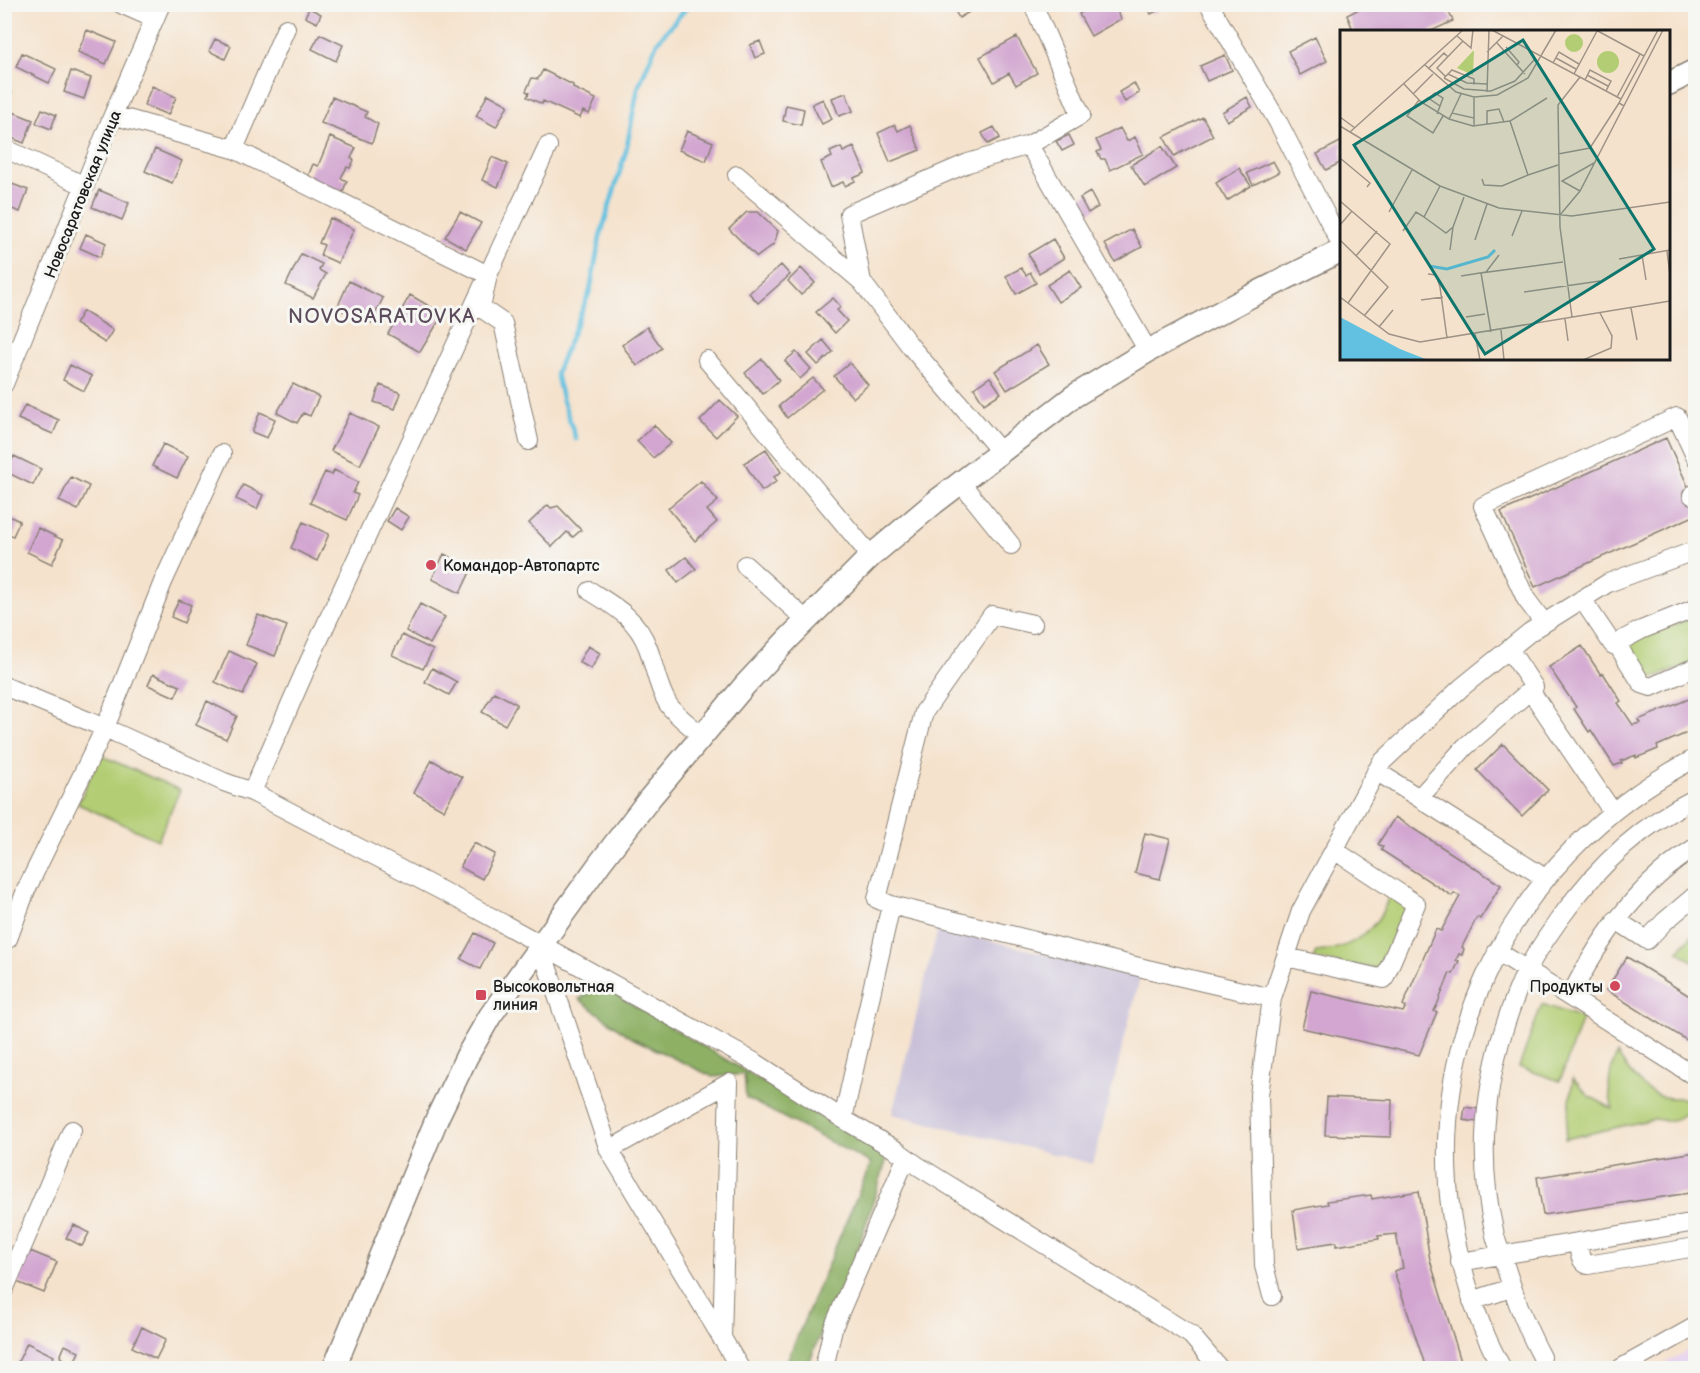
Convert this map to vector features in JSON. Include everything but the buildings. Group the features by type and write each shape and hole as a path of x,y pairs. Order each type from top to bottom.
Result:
{"main road":[{"path":"1670,83 1695,70"},
{"path":"334,1368 438,1116 490,1016 636,817 745,686 806,620 871,556 1000,452 1074,396 1148,351 1340,249"}],"street":[{"path":"121,4 158,12"},
{"path":"862,282 849,214 968,163 1029,145 1082,115 1033,4"},
{"path":"1209,4 1278,122 1340,246"},
{"name":"Новосаратовская улица","path":"4,384 113,115 158,12"},
{"path":"234,149 286,28"},
{"path":"113,115 234,149 488,275"},
{"path":"1029,145 1148,351"},
{"path":"252,792 315,648 549,146"},
{"path":"4,148 85,186"},
{"path":"737,175 862,282 911,347 1000,452"},
{"path":"488,275 481,308 503,323 529,441"},
{"path":"707,360 871,556"},
{"path":"1544,623 1526,599 1484,506 1677,417 1695,458"},
{"path":"8,939 26,890 105,728 163,582 222,454"},
{"path":"961,483 1011,545"},
{"path":"1272,1296 1263,1266 1259,1095 1272,998 1301,911 1376,771 1381,763 1462,687 1544,623 1608,583 1695,553"},
{"path":"745,565 806,620"},
{"path":"590,591 624,612 647,646 660,687 669,705 702,736"},
{"path":"1582,599 1613,645 1616,644 1642,684 1651,687 1695,667"},
{"path":"1616,644 1641,630 1695,608"},
{"path":"1033,624 992,615 924,712 877,899 891,905 1272,998"},
{"path":"1419,798 1465,747 1534,687 1509,649"},
{"path":"4,686 105,728 224,782 252,792 471,906 756,1063 1191,1335 1220,1368"},
{"path":"1530,690 1612,811"},
{"path":"1502,1368 1472,1301 1460,1262 1450,1208 1447,1143 1449,1110 1467,1025 1497,951 1510,927 1545,878 1568,852 1612,811 1640,790 1695,758"},
{"path":"1376,771 1545,878"},
{"path":"1542,1357 1511,1288 1494,1232 1485,1172 1485,1118 1505,1025 1527,970 1576,896 1627,844 1652,824 1695,798"},
{"path":"1570,997 1593,953 1616,920 1652,882 1695,847"},
{"path":"1286,957 1383,980 1416,904 1334,850"},
{"path":"1616,920 1647,940 1695,895"},
{"path":"843,1119 891,905"},
{"path":"540,945 609,1150 740,1368"},
{"path":"1497,951 1695,1077"},
{"path":"609,1150 729,1083 722,1339"},
{"path":"6,1283 72,1130"},
{"path":"824,1368 832,1328 906,1158"},
{"path":"1460,1262 1695,1222"},
{"path":"1578,1242 1581,1260 1588,1265 1695,1246"},
{"path":"1472,1301 1511,1288"},
{"path":"1621,1368 1695,1326"}],"shaded area":[{"path":"938,928 1140,977 1093,1164 892,1114"},
{"path":"1695,1346 1695,1368 1657,1368"}],"green space":[{"path":"1695,616 1695,662 1648,680 1622,646"},
{"path":"100,755 180,790 158,840 78,804"},
{"path":"1390,892 1408,906 1384,970 1313,959 1316,952 1342,947 1363,935 1379,917"},
{"path":"1695,932 1695,963 1678,951"},
{"path":"601,986 888,1155 841,1302 824,1325 807,1368 784,1368 871,1163 746,1098 744,1074 713,1077 630,1037 579,999"},
{"path":"1542,1004 1582,1018 1560,1081 1519,1067"},
{"path":"1617,1054 1631,1073 1650,1091 1664,1097 1684,1098 1695,1104 1695,1116 1684,1114 1670,1120 1654,1119 1565,1139 1573,1079 1589,1096 1613,1109 1609,1081"}],"waterway":[{"path":"576,439 556,373 590,291 600,237 626,151 638,88 657,42 691,4"}],"place":[{"name":"Командор-Автопартс","path":"431,565"},
{"name":"Продукты","path":"1615,986"},
{"name":"Высоковольтная линия","path":"481,995"}],"district":[{"name":"NOVOSARATOVKA","path":"382,316"}]}
